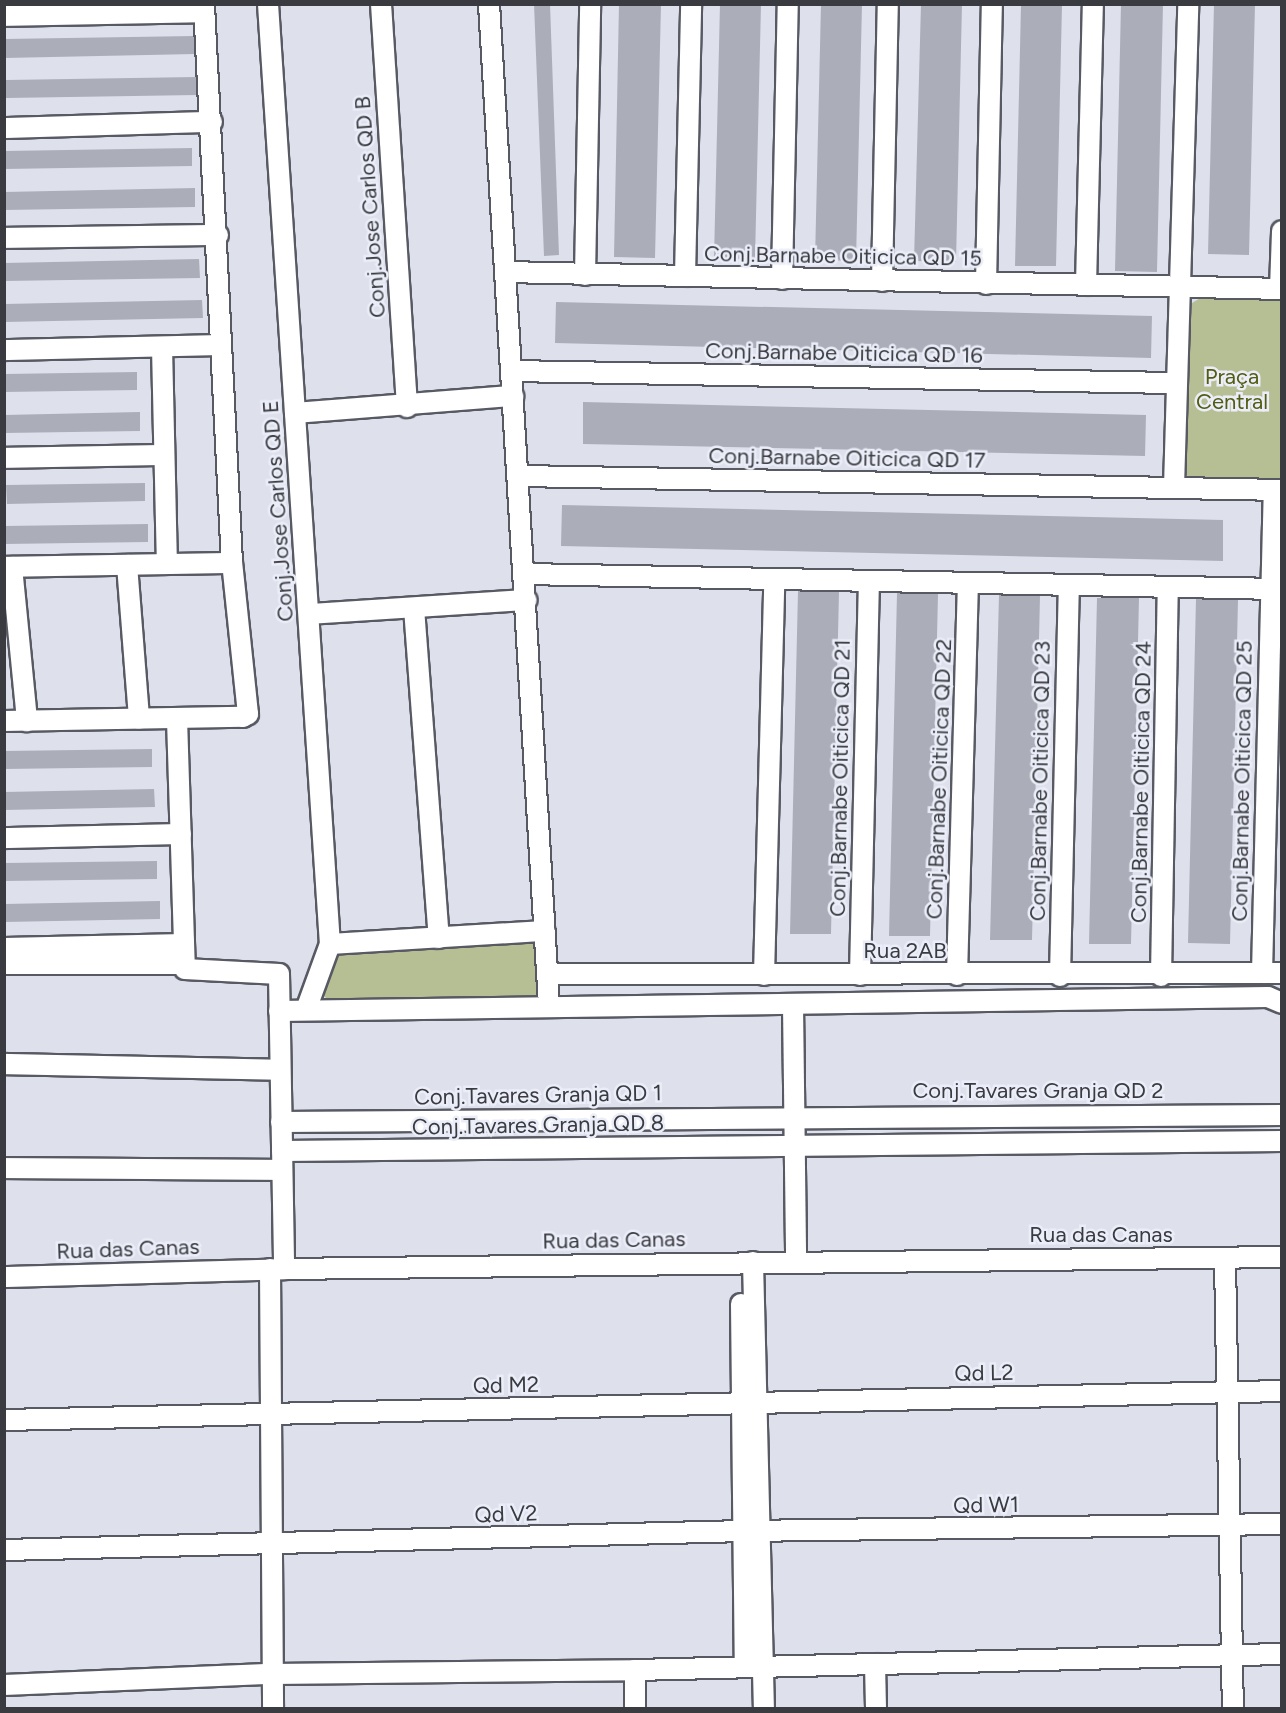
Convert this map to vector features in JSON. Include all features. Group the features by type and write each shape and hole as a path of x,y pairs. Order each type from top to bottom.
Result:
{"street":[{"name":"Conj.Jose Carlos QD E","path":"268,4 330,944 306,1010"},
{"name":"Conj.Jose Carlos QD B","path":"381,4 407,407"},
{"path":"489,4 511,371 520,477 549,1006"},
{"path":"585,275 590,4"},
{"path":"685,276 691,4"},
{"path":"782,279 788,4"},
{"path":"882,281 888,4"},
{"path":"986,284 992,4"},
{"path":"1086,285 1093,4"},
{"path":"1174,487 1175,383 1188,4"},
{"path":"4,16 93,9 204,8 218,235 232,563 247,716 4,721"},
{"path":"4,128 212,122"},
{"path":"1281,231 1281,289"},
{"path":"4,238 218,235"},
{"name":"Conj.Barnabe Oiticica QD 15","path":"505,272 1281,289"},
{"path":"4,350 221,345"},
{"path":"162,346 167,564"},
{"name":"Conj.Barnabe Oiticica QD 16","path":"511,371 1175,383"},
{"path":"295,413 407,407 513,396"},
{"path":"4,458 164,455"},
{"name":"Conj.Barnabe Oiticica QD 17","path":"520,477 1278,490"},
{"name":"Conj.Barnabe Oiticica QD 25","path":"1262,973 1278,490"},
{"path":"27,721 8,567 232,563"},
{"path":"127,565 139,719"},
{"path":"525,574 774,582 1276,589"},
{"path":"765,975 774,582"},
{"name":"Conj.Barnabe Oiticica QD 21","path":"860,975 869,583"},
{"name":"Conj.Barnabe Oiticica QD 22","path":"957,975 968,585"},
{"name":"Conj.Barnabe Oiticica QD 23","path":"1060,976 1069,587"},
{"name":"Conj.Barnabe Oiticica QD 24","path":"1161,976 1168,588"},
{"path":"310,614 527,600"},
{"path":"414,608 439,938"},
{"path":"177,719 185,969 279,974 282,1161 269,1415 273,1708"},
{"path":"4,838 181,834"},
{"path":"330,944 545,931"},
{"path":"4,948 184,944"},
{"path":"4,964 185,964"},
{"name":"Rua 2AB","path":"548,974 1161,976 1281,973"},
{"path":"279,1011 549,1006 1275,1000"},
{"path":"793,1004 795,1262"},
{"path":"4,1064 280,1070"},
{"path":"1065,1114 1066,1141"},
{"name":"Conj.Tavares Granja QD 2","path":"794,1117 1065,1114 1281,1115"},
{"name":"Conj.Tavares Granja QD 1","path":"281,1122 794,1117"},
{"name":"Conj.Tavares Granja QD 8","path":"4,1168 794,1146 1066,1141 1281,1141"},
{"name":"Rua das Canas","path":"4,1277 277,1269 1281,1257"},
{"path":"1225,1258 1233,1708"},
{"path":"747,1262 754,1665 764,1708"},
{"name":"Qd L2","path":"751,1403 1281,1391"},
{"name":"Qd M2","path":"4,1420 751,1403"},
{"name":"Qd W1","path":"752,1532 1281,1524"},
{"name":"Qd V2","path":"4,1550 269,1546 752,1532"},
{"path":"4,1685 272,1674 635,1670 754,1665 1281,1654"},
{"path":"875,1664 876,1708"},
{"path":"635,1670 635,1708"}],"green space":[{"name":"Praça Central","path":"1202,297 1281,299 1281,481 1192,479 1182,472 1187,306"},
{"path":"540,939 542,996 331,1003 324,996 330,963 340,952"}],"building":[{"path":"534,4 550,4 559,255 544,256"},
{"path":"619,4 661,4 655,258 614,257"},
{"path":"720,4 761,4 755,259 714,259"},
{"path":"821,4 862,4 856,261 815,260"},
{"path":"921,4 962,4 956,262 914,261"},
{"path":"1121,4 1163,4 1157,272 1115,271"},
{"path":"1214,4 1255,4 1249,255 1208,254"},
{"path":"1021,5 1062,5 1056,266 1015,266"},
{"path":"194,36 195,54 4,58 4,39"},
{"path":"196,77 197,95 6,98 6,80"},
{"path":"192,148 192,166 4,169 4,151"},
{"path":"195,188 195,207 4,210 4,192"},
{"path":"199,259 200,278 4,281 4,263"},
{"path":"202,300 203,318 4,322 4,304"},
{"path":"556,302 1152,316 1151,358 555,343"},
{"path":"137,372 137,390 4,392 4,374"},
{"path":"583,402 1146,415 1145,456 583,444"},
{"path":"140,412 140,431 4,433 4,415"},
{"path":"145,483 145,501 7,504 6,485"},
{"path":"562,505 1223,520 1223,561 561,546"},
{"path":"148,524 148,542 4,544 4,526"},
{"path":"798,591 839,592 831,934 790,934"},
{"path":"897,593 938,594 930,936 889,936"},
{"path":"999,595 1040,596 1032,940 990,940"},
{"path":"1097,598 1139,598 1131,944 1089,944"},
{"path":"1196,599 1238,600 1230,944 1188,943"},
{"path":"152,749 152,767 4,769 4,751"},
{"path":"154,789 155,807 4,810 4,792"},
{"path":"157,861 157,879 4,881 4,863"},
{"path":"160,901 160,919 4,922 4,904"}]}
